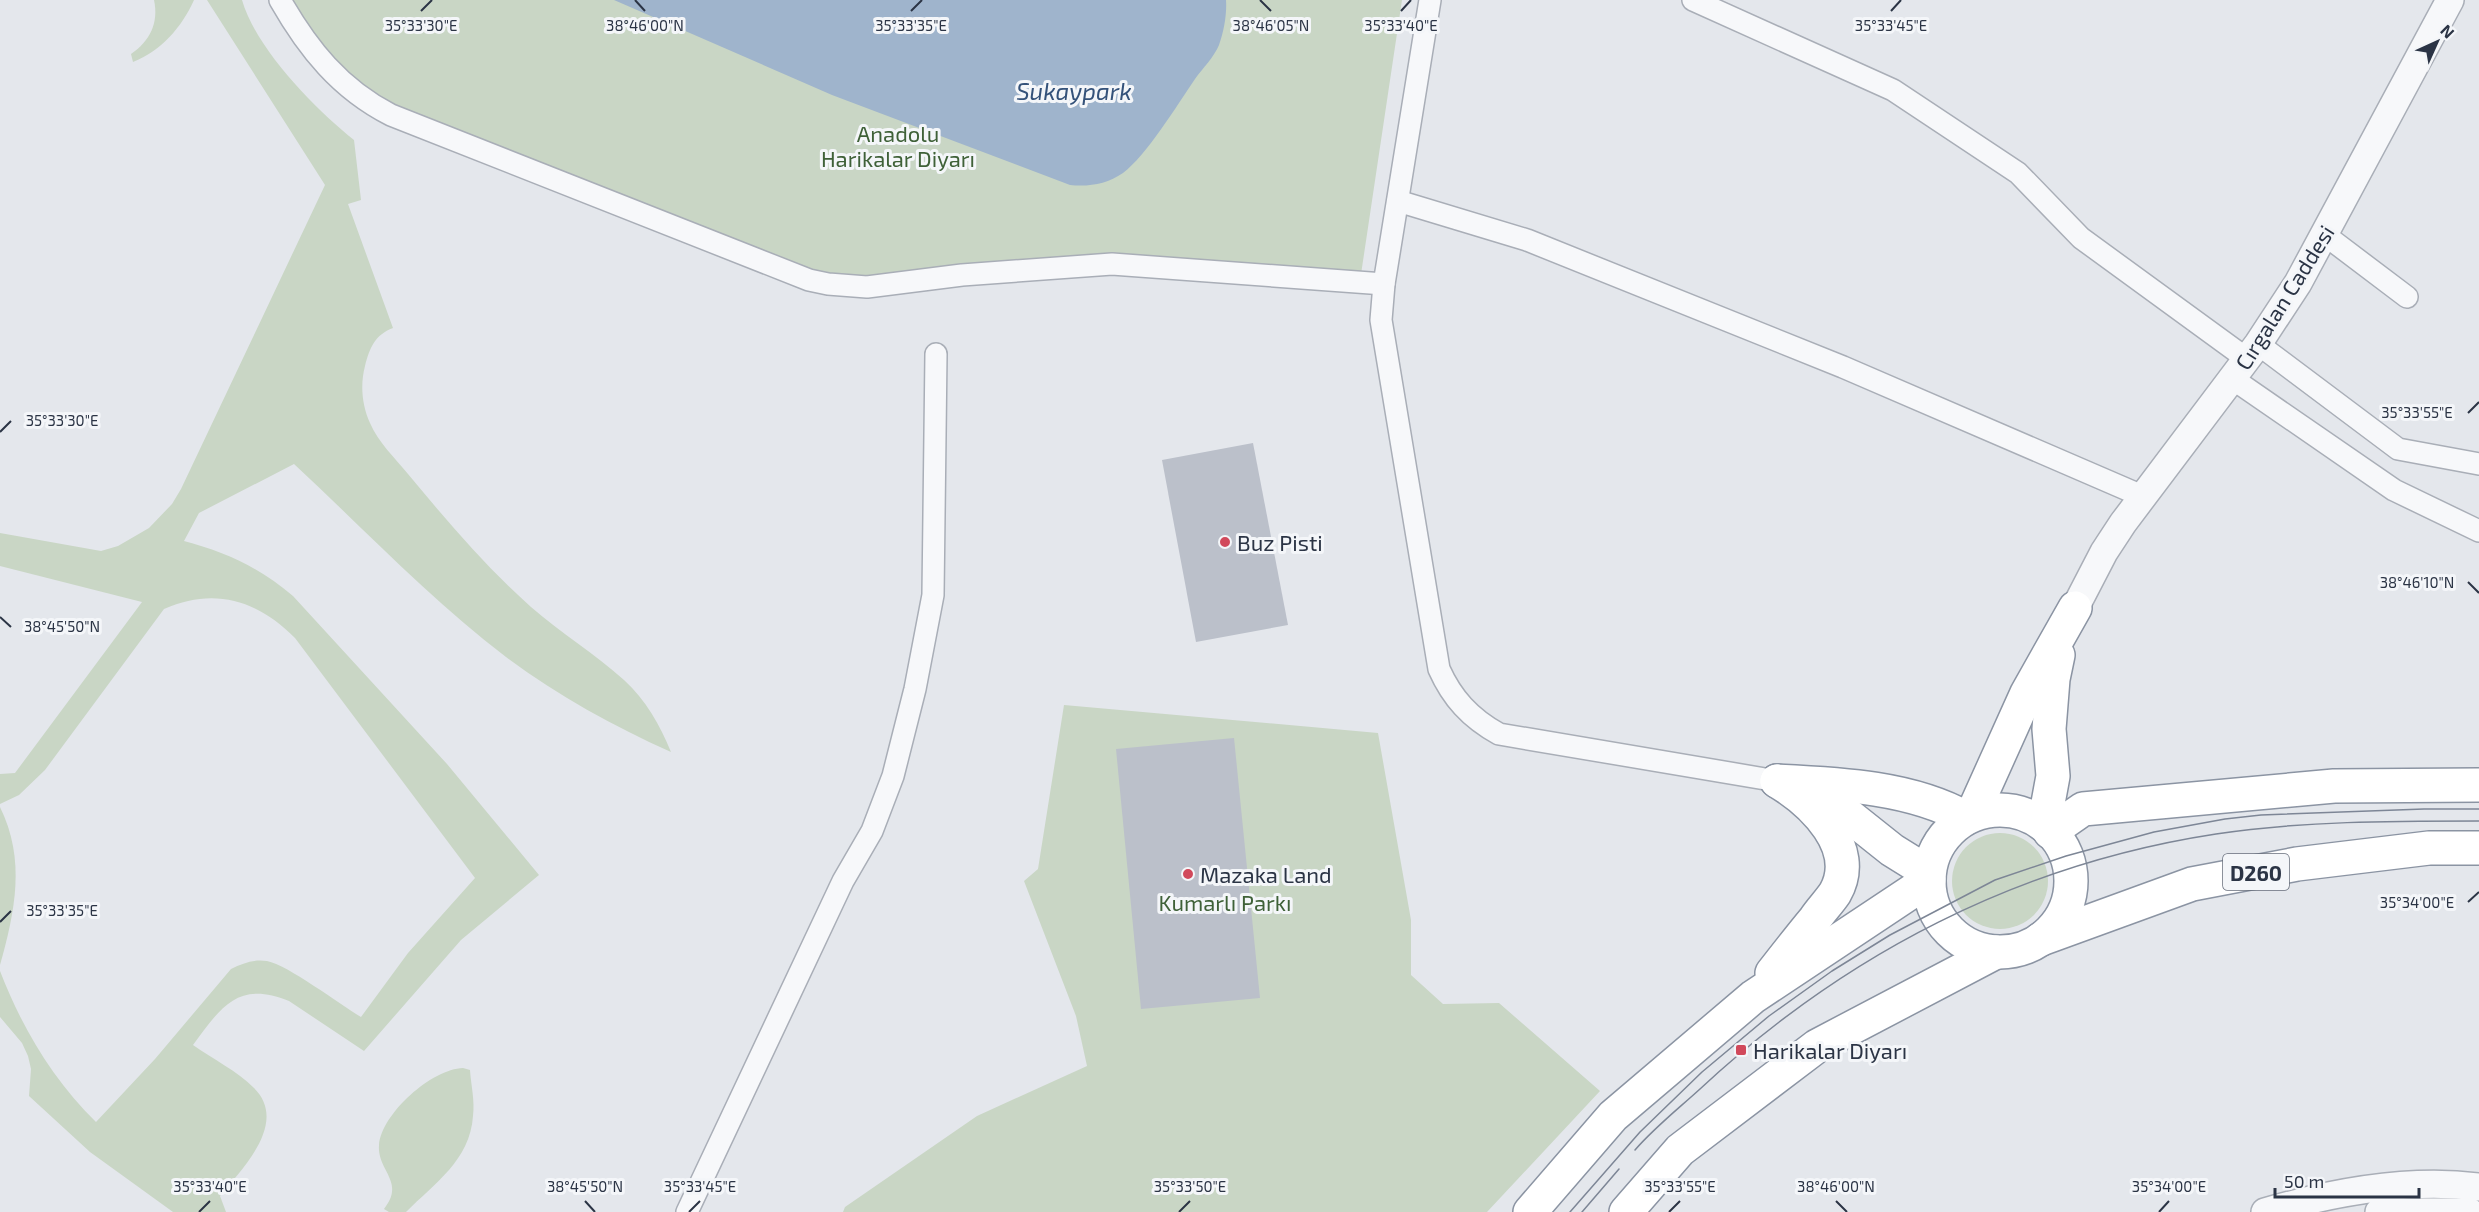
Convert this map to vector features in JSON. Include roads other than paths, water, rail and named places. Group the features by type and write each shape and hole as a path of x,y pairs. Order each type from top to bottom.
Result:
{"highway":[{"path":"1969,817 2007,733 2050,650 2075,608"},
{"path":"2047,829 2053,776 2049,729 2053,679 2061,647 2075,608"},
{"path":"1777,781 1885,792 1944,806 1969,817"},
{"path":"1777,781 1799,788 1838,807 1929,877"},
{"path":"1753,997 1835,893 1841,874 1840,852 1829,828 1808,803 1777,781"},
{"path":"2047,829 2083,809 2334,786 2479,785"},
{"path":"2004,810 2025,814 2047,829 2066,856 2070,869 2070,891 2061,918 2042,939 2012,951 1996,952 1971,946 1949,931 1935,912 1929,877 1937,846 1947,833 1969,817 2004,810"},
{"name":"D260","path":"2042,939 2192,884 2297,864 2429,848 2479,848"},
{"path":"1530,1212 1612,1116 1753,997 1929,877"},
{"path":"1626,1212 1680,1150 1817,1046 1996,952"}],"street":[{"path":"280,0 321,62 353,93 372,105 391,115 809,280 867,287 962,275 1112,264 1384,284"},
{"path":"1430,0 1384,284 1381,320 1435,655 1445,682 1461,706 1472,717 1498,734 1777,781"},
{"path":"1693,0 1893,90 2018,174 2081,238 2246,361 2394,489 2479,531"},
{"name":"Cırgalan Caddesi","path":"2075,608 2104,552 2142,496 2246,361 2298,283 2450,0"},
{"path":"1398,201 1527,240 1843,367 2142,496"},
{"path":"2325,235 2407,297"},
{"path":"687,1212 843,881 872,831 893,776 915,689 933,595 936,354"},
{"path":"2246,361 2398,448 2479,464"},
{"path":"2265,1212 2308,1200 2385,1187 2457,1184 2479,1187"},
{"path":"2379,1212 2470,1212"}],"water":[{"name":"Sukaypark","path":"614,0 1226,0 1226,17 1217,49 1142,155 1123,173 1111,180 1077,186 832,95"}],"tram line":[{"path":"1570,1212 1640,1132 1702,1072 1769,1016 1832,971 1890,935 1995,880 2066,856 2154,832 2225,819 2261,815 2479,809"},
{"path":"1635,1150 1666,1119 1756,1041 1814,996 1875,957 1938,922 2004,892 2073,868 2143,848 2216,834 2314,824 2479,821"},
{"path":"1582,1212 1619,1169"}],"place":[{"name":"Buz Pisti","path":"1225,542"},
{"name":"Mazaka Land","path":"1188,874"},
{"name":"Harikalar Diyarı","path":"1741,1050"}],"park label":[{"name":"Anadolu Harikalar Diyarı","path":"898,146"},
{"name":"Kumarlı Parkı","path":"1225,902"}]}
